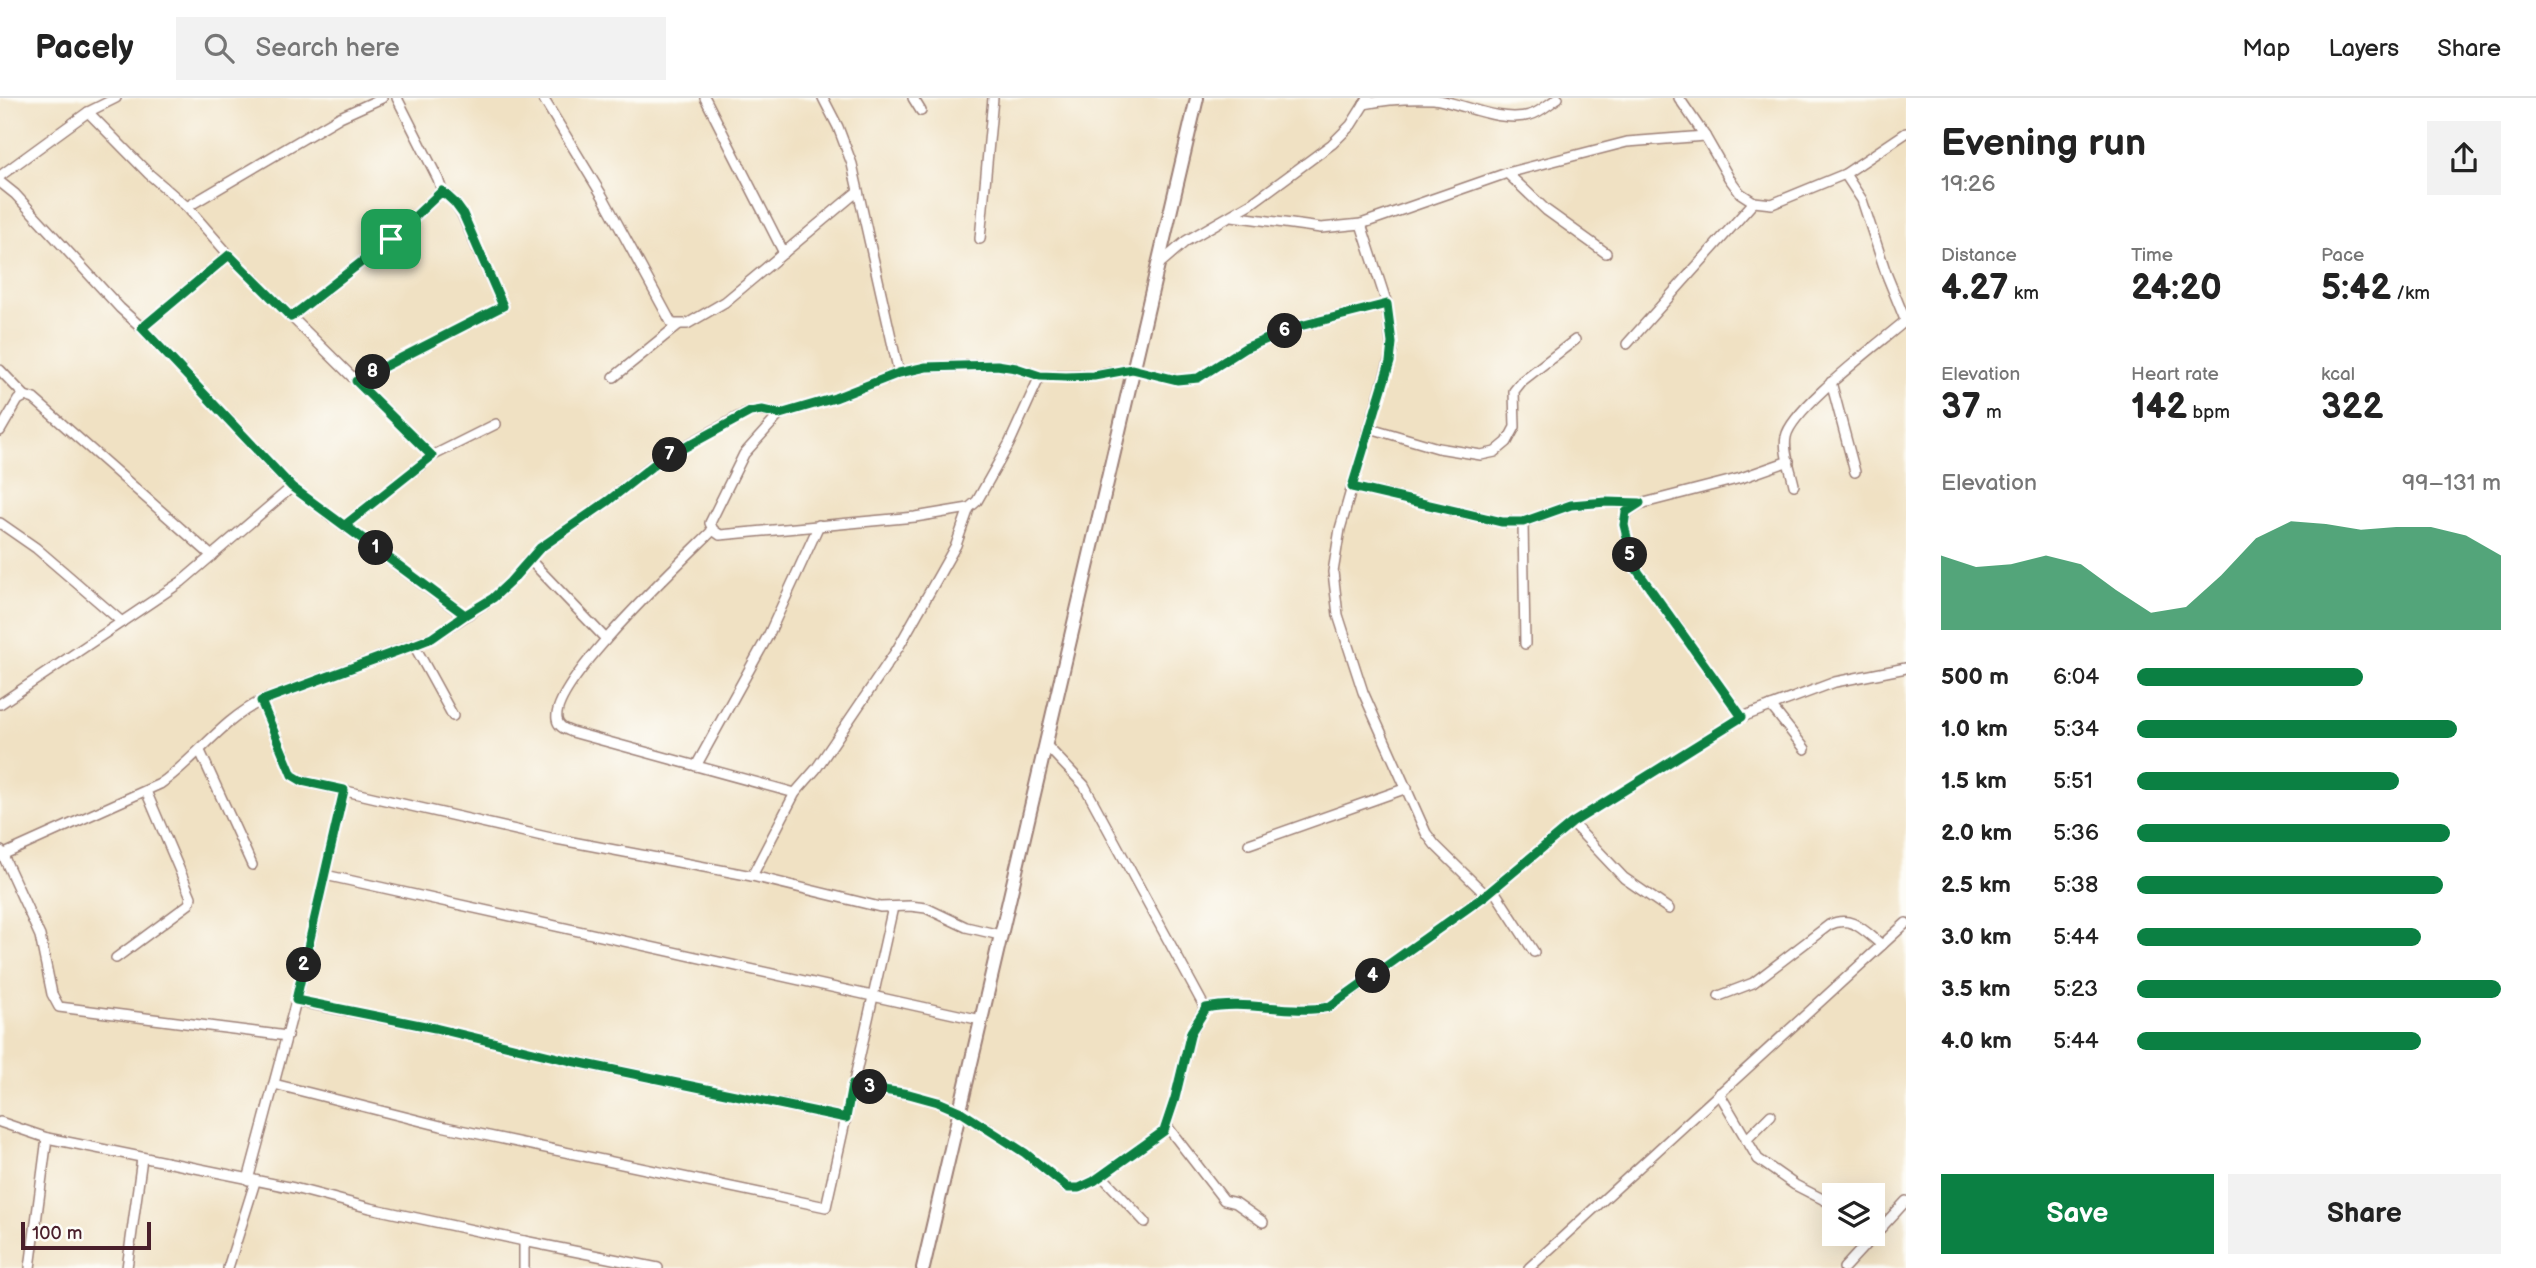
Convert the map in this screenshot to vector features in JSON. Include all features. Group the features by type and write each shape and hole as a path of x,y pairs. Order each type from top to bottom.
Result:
{"main road":[{"path":"923,1268 1197,98"}],"street":[{"path":"0,176 89,113 116,98"},
{"path":"187,206 340,117 382,98"},
{"path":"356,381 503,306 463,214 442,191 397,98"},
{"path":"543,98 603,197 672,324 687,324 725,302 858,191"},
{"path":"705,98 784,253"},
{"path":"823,98 852,164 899,373"},
{"path":"913,98 921,111"},
{"path":"980,239 993,98"},
{"path":"1156,267 1186,241 1232,216 1332,144 1351,125 1366,101 1394,98 1433,99 1512,116 1532,115 1558,98"},
{"path":"1679,98 1740,193 1754,202 1772,204 1845,174 1906,133"},
{"path":"89,113 149,174 187,206 229,255 432,456"},
{"path":"1232,216 1321,228 1361,224 1507,173 1626,142 1705,136"},
{"path":"1507,173 1546,210 1606,253"},
{"path":"1794,485 1786,436 1790,426 1831,382 1905,322 1862,200 1845,174"},
{"path":"0,182 15,194 292,487 465,615"},
{"path":"291,317 391,239 442,191"},
{"path":"1627,344 1754,202"},
{"path":"1361,224 1387,304 1392,352 1340,529 1333,572 1339,615 1363,692 1426,833 1435,845 1489,892 1534,952"},
{"path":"142,328 229,255"},
{"path":"287,1036 59,1007 52,994 40,936 1,853 146,790 182,769 239,712 261,701 432,638 493,598 540,548 608,501 656,463 750,412 762,410 780,414 835,398 899,373 926,367 997,365 1040,376 1094,376 1132,369 1177,380 1198,378 1245,348 1296,327 1387,304"},
{"path":"614,377 678,325"},
{"path":"1370,428 1438,448 1481,455 1495,452 1507,442 1515,426 1514,391 1522,381 1575,340"},
{"path":"0,370 25,396 34,399 212,556"},
{"path":"752,876 795,793 816,769 898,648 956,545 969,508 977,501 1009,444 1040,376"},
{"path":"1831,382 1855,472"},
{"path":"0,430 18,400 25,396"},
{"path":"780,414 744,454 710,523 713,530 720,535 915,517 969,508"},
{"path":"345,525 432,456 496,424"},
{"path":"1352,487 1502,522 1523,522 1571,505 1640,503 1741,478 1789,461"},
{"path":"0,703 181,582 292,487"},
{"path":"1640,503 1626,512 1624,525 1634,566 1742,717"},
{"path":"1523,522 1525,644"},
{"path":"0,523 36,548 122,622"},
{"path":"696,766 769,634 819,525"},
{"path":"713,530 605,638 557,707 557,721 562,728 572,732 795,793"},
{"path":"530,559 605,638"},
{"path":"414,645 453,716"},
{"path":"852,1085 909,1094 961,1112 1025,1153 1068,1188 1079,1188 1164,1131 1191,1032 1206,1008 1222,1004 1309,1011 1329,1007 1489,892 1572,823 1742,717 1835,682 1906,668"},
{"path":"261,701 292,775 302,781 551,838 752,876 880,907 926,908 966,927 1000,935"},
{"path":"1771,706 1805,749"},
{"path":"1045,744 1084,785 1206,1008"},
{"path":"200,751 253,865"},
{"path":"1248,844 1407,788"},
{"path":"116,958 189,904 191,897 146,790"},
{"path":"228,1268 296,1000 344,790"},
{"path":"1572,823 1624,878 1669,909"},
{"path":"325,875 981,1020"},
{"path":"274,1084 454,1129 826,1207 893,907"},
{"path":"1718,996 1753,983 1839,920 1851,921 1882,945"},
{"path":"1529,1268 1906,923"},
{"path":"296,1000 846,1118"},
{"path":"1719,1093 1758,1159 1795,1185 1822,1199"},
{"path":"1746,1140 1772,1115"},
{"path":"0,1122 47,1138 294,1188 524,1241 658,1268"},
{"path":"1166,1125 1224,1200 1236,1203 1263,1222"},
{"path":"30,1268 47,1138"},
{"path":"127,1268 142,1158"},
{"path":"1101,1175 1145,1222"},
{"path":"1885,1221 1906,1201"},
{"path":"524,1241 524,1268"},
{"path":"1844,1268 1862,1246"}],"route":[{"path":"391,239 291,317 229,255 142,328 292,487 465,615 432,638 261,701 292,775 302,781 344,790 296,1000 846,1118 852,1085 909,1094 961,1112 1025,1153 1068,1188 1079,1188 1094,1181 1164,1131 1191,1032 1206,1008 1222,1004 1309,1011 1329,1007 1486,895 1572,823 1742,717 1634,566 1624,525 1626,512 1640,503 1571,505 1523,522 1502,522 1352,487 1392,352 1387,304 1296,327 1245,348 1198,378 1177,380 1132,369 1094,376 1066,377 1040,376 997,365 926,367 899,373 835,398 780,414 762,410 750,412 656,463 608,501 540,548 493,598 465,615 345,525 432,456 356,381 503,306 463,214 442,191 391,239"}]}
